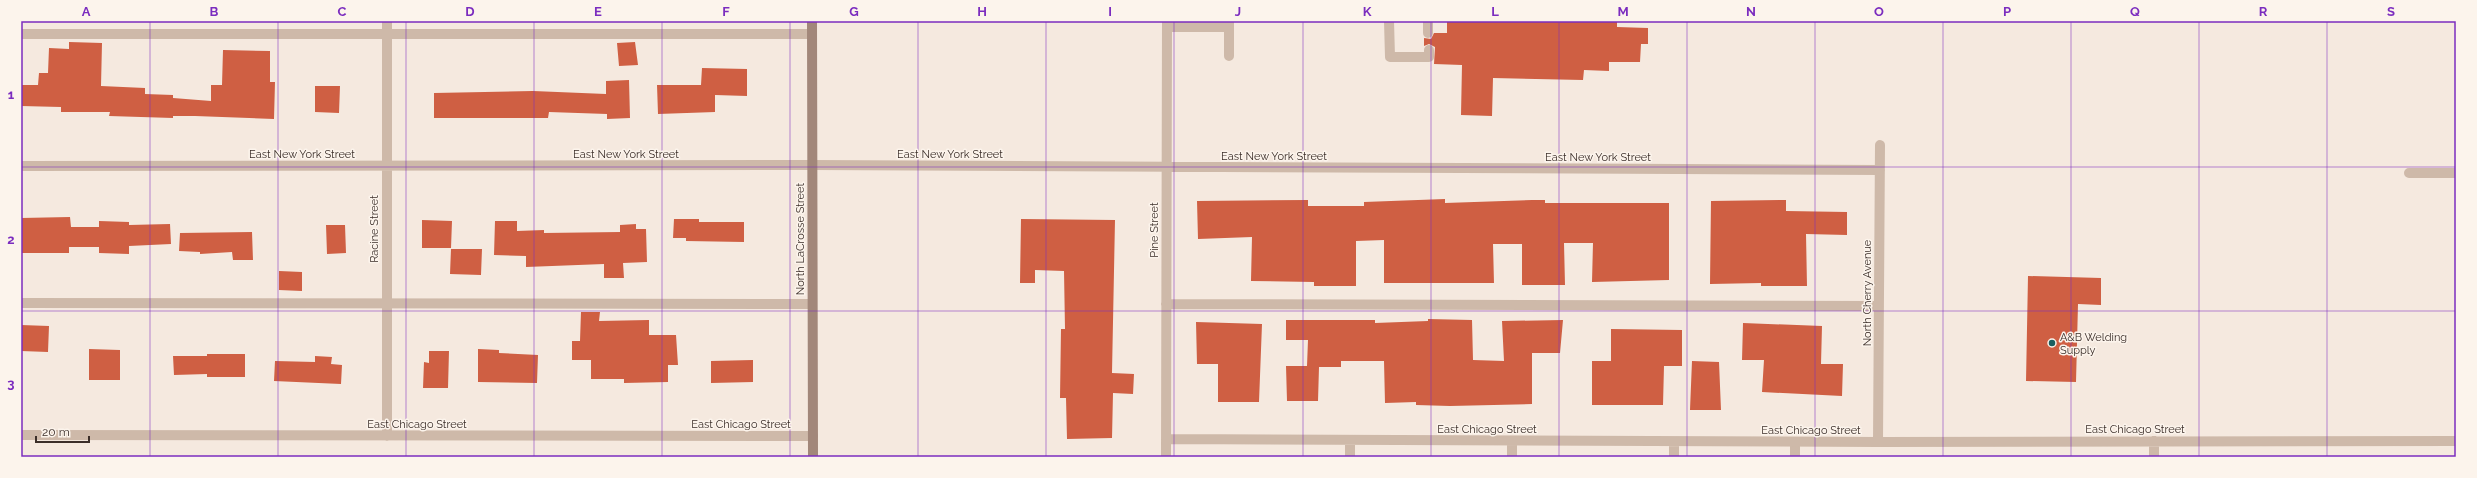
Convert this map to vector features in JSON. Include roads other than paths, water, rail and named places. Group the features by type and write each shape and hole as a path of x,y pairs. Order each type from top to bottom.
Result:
{"main road":[{"name":"North LaCrosse Street","path":"812,21 813,457"}],"street":[{"name":"Racine Street","path":"386,436 387,21"},
{"path":"1389,21 1390,58 1429,58 1429,50"},
{"path":"1428,21 1428,33"},
{"path":"1167,24 1229,24 1229,56"},
{"name":"Pine Street","path":"1166,457 1167,24"},
{"path":"21,34 812,34"},
{"name":"North Cherry Avenue","path":"1878,442 1880,145"},
{"name":"East New York Street","path":"21,166 812,165 1166,168 1880,170"},
{"path":"2409,173 2456,173"},
{"path":"21,303 812,304"},
{"path":"1166,304 1879,306"},
{"name":"East Chicago Street","path":"21,435 813,436"},
{"name":"East Chicago Street","path":"1166,440 1674,442 2456,441"},
{"path":"1350,440 1350,457"},
{"path":"1512,441 1512,457"},
{"path":"2154,441 2154,457"},
{"path":"1674,442 1674,457"},
{"path":"1795,442 1795,457"}],"place":[{"name":"A&B Welding Supply","path":"2052,343"}]}
